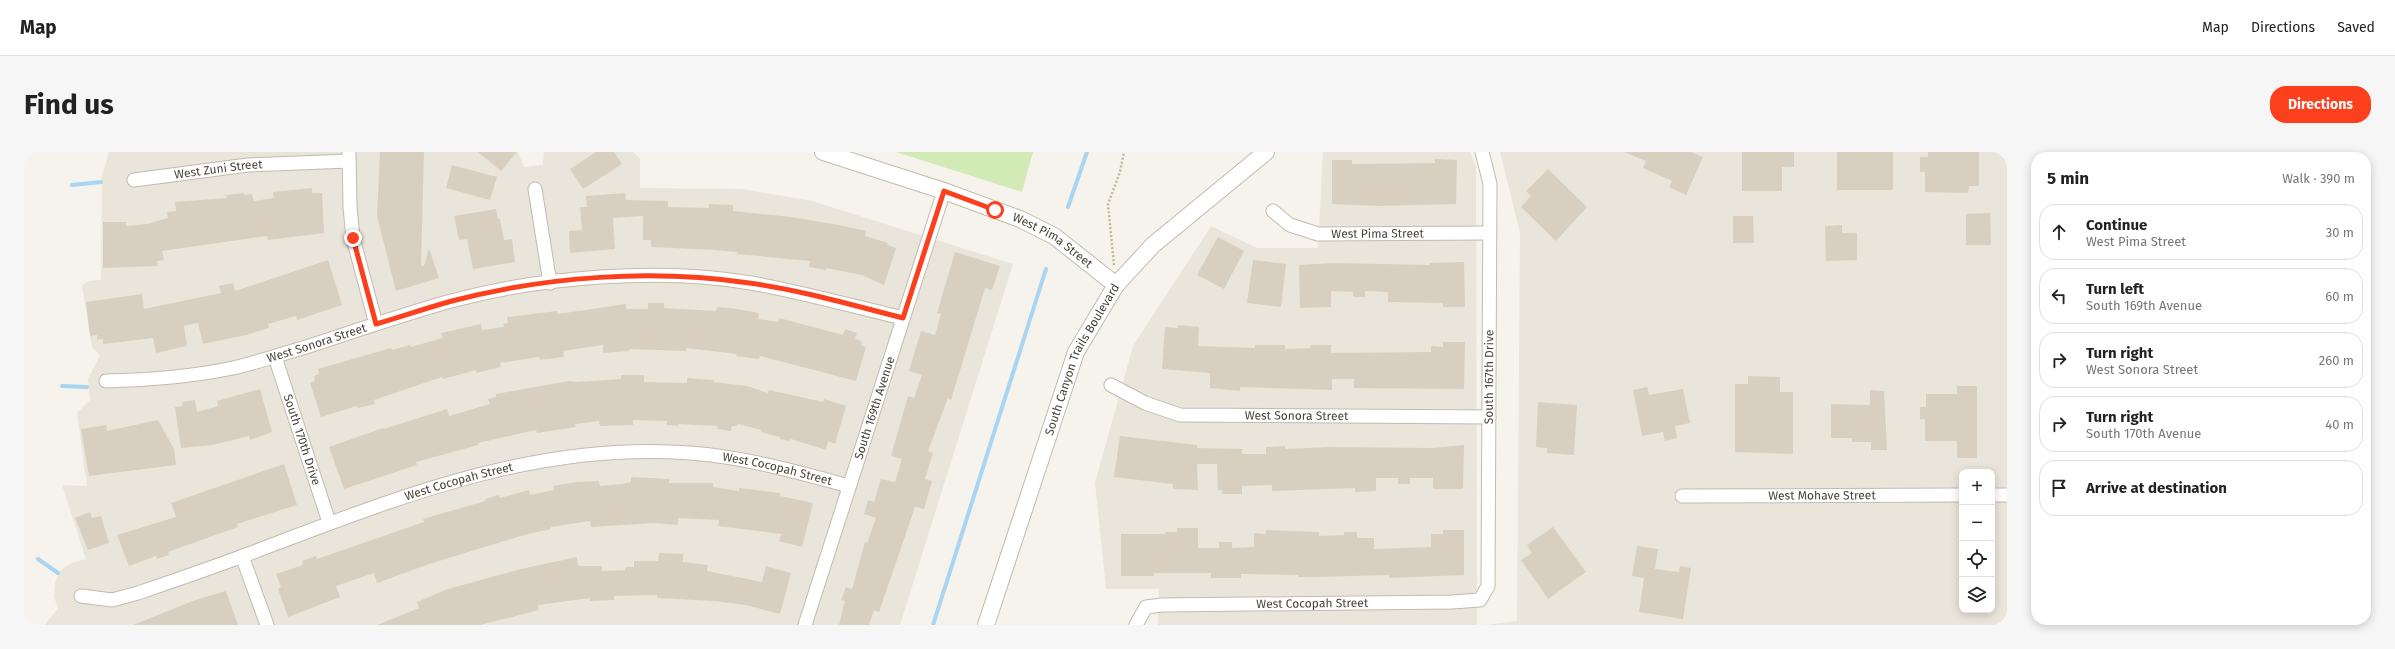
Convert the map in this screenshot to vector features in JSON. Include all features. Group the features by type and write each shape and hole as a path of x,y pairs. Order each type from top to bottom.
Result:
{"street":[{"name":"West Pima Street","path":"823,152 944,191 1020,219 1042,230 1071,248 1116,285"},
{"name":"South Canyon Trails Boulevard","path":"986,625 1076,352 1116,285 1153,245 1266,152"},
{"name":"South 167th Drive","path":"1480,600 1488,586 1489,417 1490,184 1482,152"},
{"name":"West Zuni Street","path":"134,180 248,165 349,157"},
{"path":"349,157 350,220 353,238 376,324"},
{"path":"535,189 550,283"},
{"name":"South 169th Avenue","path":"805,625 944,191"},
{"name":"West Pima Street","path":"1273,211 1290,226 1318,234 1489,233"},
{"name":"West Sonora Street","path":"106,381 161,378 213,371 274,357 452,301 550,283 590,278 664,276 750,283 811,295 903,318"},
{"name":"South 170th Drive","path":"274,357 328,522"},
{"name":"West Sonora Street","path":"1111,385 1145,403 1180,415 1489,417"},
{"name":"West Cocopah Street","path":"80,596 112,600 138,593 242,556 328,522 446,482 516,464 577,454 648,451 691,453 766,463 849,486"},
{"name":"West Mohave Street","path":"1682,496 1959,495"},
{"path":"1995,495 2007,495"},
{"path":"242,556 267,625"},
{"name":"West Cocopah Street","path":"1136,625 1146,607 1162,605 1452,602 1480,600"}],"path":[{"path":"1116,285 1108,204 1120,172 1124,152"}],"shaded area":[{"path":"108,152 518,152 524,167 543,165 544,152 633,152 640,159 640,188 742,189 812,201 1013,264 900,625 45,625 58,608 54,597 55,583 61,570 71,563 86,559 62,485 87,486 77,413 90,400 88,379 100,355 92,347 82,286 88,281 101,280 102,174 108,157"},
{"path":"1323,152 1470,152 1476,166 1477,625 1158,625 1159,589 1106,589 1095,483 1133,346 1211,226 1257,248 1318,248"},
{"path":"1500,152 2007,152 2007,625 1486,625 1517,621 1520,233"}],"green space":[{"path":"896,152 1033,152 1022,192"}],"building":[{"path":"380,152 424,152 421,266 424,266 429,248 439,278 396,291 377,216"},
{"path":"478,152 517,152 501,171"},
{"path":"596,152 614,152 622,164 583,189 570,169"},
{"path":"1624,152 1691,152 1703,157 1686,195 1669,187 1672,181 1643,168 1646,161"},
{"path":"1742,152 1794,152 1794,167 1782,167 1782,191 1742,191"},
{"path":"1837,152 1893,152 1893,190 1837,190"},
{"path":"1928,152 1979,152 1979,186 1969,186 1968,193 1925,192 1925,172 1920,172 1920,157 1928,157"},
{"path":"1435,159 1457,160 1456,204 1378,206 1332,204 1332,160 1352,160 1352,164 1365,164 1435,163"},
{"path":"452,165 497,177 490,200 446,188"},
{"path":"1548,169 1587,207 1556,241 1521,207 1531,196 1526,191"},
{"path":"312,188 312,193 322,193 324,233 268,240 267,236 162,251 164,260 157,261 158,266 103,268 103,222 126,222 126,226 147,224 168,218 167,212 176,211 175,202 227,198 226,195 244,193 244,195 252,194 254,201 274,198 273,192"},
{"path":"625,193 626,200 668,201 668,207 709,208 709,204 733,205 733,211 791,217 839,225 866,231 865,236 888,243 887,245 896,248 884,285 862,275 826,268 826,270 809,267 810,261 737,254 737,252 715,250 651,247 651,240 643,240 643,216 613,218 615,249 570,253 569,231 582,230 580,207 587,207 586,196"},
{"path":"496,209 498,219 500,219 504,240 512,239 515,262 473,269 467,239 459,240 454,216"},
{"path":"1990,213 1991,245 1966,245 1966,214"},
{"path":"1733,216 1753,216 1754,243 1733,243"},
{"path":"1842,225 1842,233 1857,233 1857,260 1826,261 1825,226"},
{"path":"1218,237 1244,251 1224,289 1197,275"},
{"path":"955,252 1000,266 992,290 985,288 951,400 948,398 928,451 933,453 925,479 932,481 924,509 915,507 879,612 874,610 869,625 839,625 845,601 841,600 846,587 852,589 865,542 867,543 876,518 864,514 868,500 874,502 881,479 895,482 902,459 891,456 908,396 914,398 922,375 909,371 921,331 935,335 941,314 937,313"},
{"path":"328,260 342,305 297,320 296,316 268,324 269,328 246,335 203,344 198,323 184,326 187,346 156,353 153,338 103,344 103,339 97,340 97,335 90,336 86,302 142,294 144,309 221,293 219,286 233,283 235,291"},
{"path":"1253,260 1286,264 1281,307 1247,303"},
{"path":"1464,262 1465,307 1443,307 1443,303 1388,302 1388,292 1365,291 1365,297 1353,297 1353,292 1331,291 1331,307 1300,308 1299,265 1333,263 1430,265 1430,263"},
{"path":"648,303 664,303 664,308 716,311 717,307 731,308 759,313 758,319 778,322 779,318 843,335 845,329 857,333 855,339 862,341 861,345 866,347 856,381 760,356 759,359 736,356 737,354 686,348 686,351 629,349 629,351 603,353 603,345 563,351 564,357 540,360 539,357 500,363 501,367 476,373 476,370 443,379 442,377 374,400 375,404 358,408 357,406 321,417 310,383 315,381 314,376 319,374 318,369 391,348 392,350 410,345 411,347 443,338 441,333 481,324 482,330 504,327 503,324 508,323 507,317 557,311 558,314 626,304 626,309 648,309"},
{"path":"1178,325 1199,327 1198,346 1255,348 1255,345 1285,345 1285,349 1311,348 1310,345 1331,345 1331,353 1431,352 1431,346 1443,347 1443,342 1465,342 1464,389 1354,388 1354,379 1332,379 1332,390 1240,387 1240,391 1210,388 1210,373 1162,369 1165,327 1178,328"},
{"path":"621,375 644,375 644,382 687,383 687,378 713,380 713,382 747,386 768,393 769,390 823,402 824,399 846,406 835,444 828,441 826,450 791,439 790,441 780,439 780,437 761,432 762,430 738,424 737,426 732,426 731,431 717,429 718,426 678,424 678,426 667,425 667,421 633,420 633,425 600,426 599,421 575,424 576,427 537,433 536,430 478,443 478,445 416,462 417,465 344,489 329,447 383,428 384,429 447,409 449,416 490,404 488,399 496,397 496,394 569,381 577,382 621,379"},
{"path":"1748,376 1780,377 1780,392 1793,392 1793,454 1735,452 1735,384 1748,384"},
{"path":"1957,386 1977,386 1977,458 1957,458 1957,441 1925,441 1925,419 1920,419 1920,407 1926,407 1926,394 1957,394"},
{"path":"1647,387 1649,395 1683,389 1690,423 1675,426 1677,438 1665,441 1663,432 1642,436 1633,390"},
{"path":"260,389 272,432 250,440 249,436 213,445 181,448 175,407 183,406 182,402 195,400 197,412 218,406 217,401"},
{"path":"1870,390 1884,391 1887,450 1871,450 1871,442 1852,442 1852,438 1831,438 1831,404 1870,405"},
{"path":"1538,402 1577,405 1574,455 1547,453 1547,448 1536,447"},
{"path":"158,420 174,449 176,465 89,476 81,429 106,425 107,431"},
{"path":"1120,436 1197,445 1197,448 1242,449 1242,454 1266,454 1266,447 1285,446 1285,449 1330,447 1433,448 1464,445 1463,489 1433,489 1433,478 1410,478 1410,484 1398,484 1398,478 1376,478 1376,491 1355,492 1355,488 1272,491 1272,485 1242,486 1242,494 1222,494 1222,490 1218,490 1217,464 1197,464 1198,490 1173,489 1173,484 1114,477"},
{"path":"284,464 297,505 237,524 238,527 168,552 169,555 157,559 156,556 129,566 117,535 176,517 171,503"},
{"path":"631,477 669,479 669,483 713,483 713,487 739,491 739,488 780,493 780,496 813,503 802,547 779,541 781,534 718,526 719,520 678,518 678,525 654,523 591,527 590,521 551,527 551,529 524,535 429,564 377,583 374,573 336,586 340,597 288,617 278,589 281,587 276,574 303,565 302,561 316,556 317,559 424,522 423,519 485,501 485,499 499,495 500,498 529,490 530,495 554,490 553,486 576,482 599,481 600,486 622,484 631,482"},
{"path":"90,512 92,518 101,516 109,543 88,550 75,518"},
{"path":"1553,527 1586,572 1548,599 1521,560 1532,553 1527,545"},
{"path":"1177,528 1198,528 1198,548 1219,548 1219,542 1232,542 1232,548 1254,547 1254,533 1266,534 1266,530 1319,532 1319,536 1344,535 1344,532 1357,532 1357,538 1374,538 1374,549 1431,547 1431,534 1443,534 1443,530 1464,530 1464,575 1389,578 1389,575 1298,577 1298,575 1241,574 1241,578 1211,578 1211,573 1154,573 1154,576 1121,576 1121,534 1165,534 1165,532 1177,532"},
{"path":"1637,546 1658,549 1655,569 1679,572 1680,566 1691,568 1683,619 1639,612 1644,578 1632,576"},
{"path":"659,553 683,554 683,562 708,565 707,571 762,582 766,566 791,573 780,614 746,605 714,601 657,598 657,595 614,596 614,600 590,601 590,598 538,605 539,610 480,625 377,625 419,608 417,602 448,589 521,569 577,557 578,566 602,566 602,571 625,570 625,567 634,567 634,561 658,561"},
{"path":"226,591 238,625 133,625 195,600"}],"waterway":[{"path":"1068,207 1087,152"},
{"path":"72,185 101,182"},
{"path":"933,625 1046,269"},
{"path":"62,386 87,387"},
{"path":"38,559 58,573"}],"route":[{"path":"353,238 376,324 452,301 512,289 590,278 664,276 750,283 811,295 903,318 944,191 995,210"}]}
